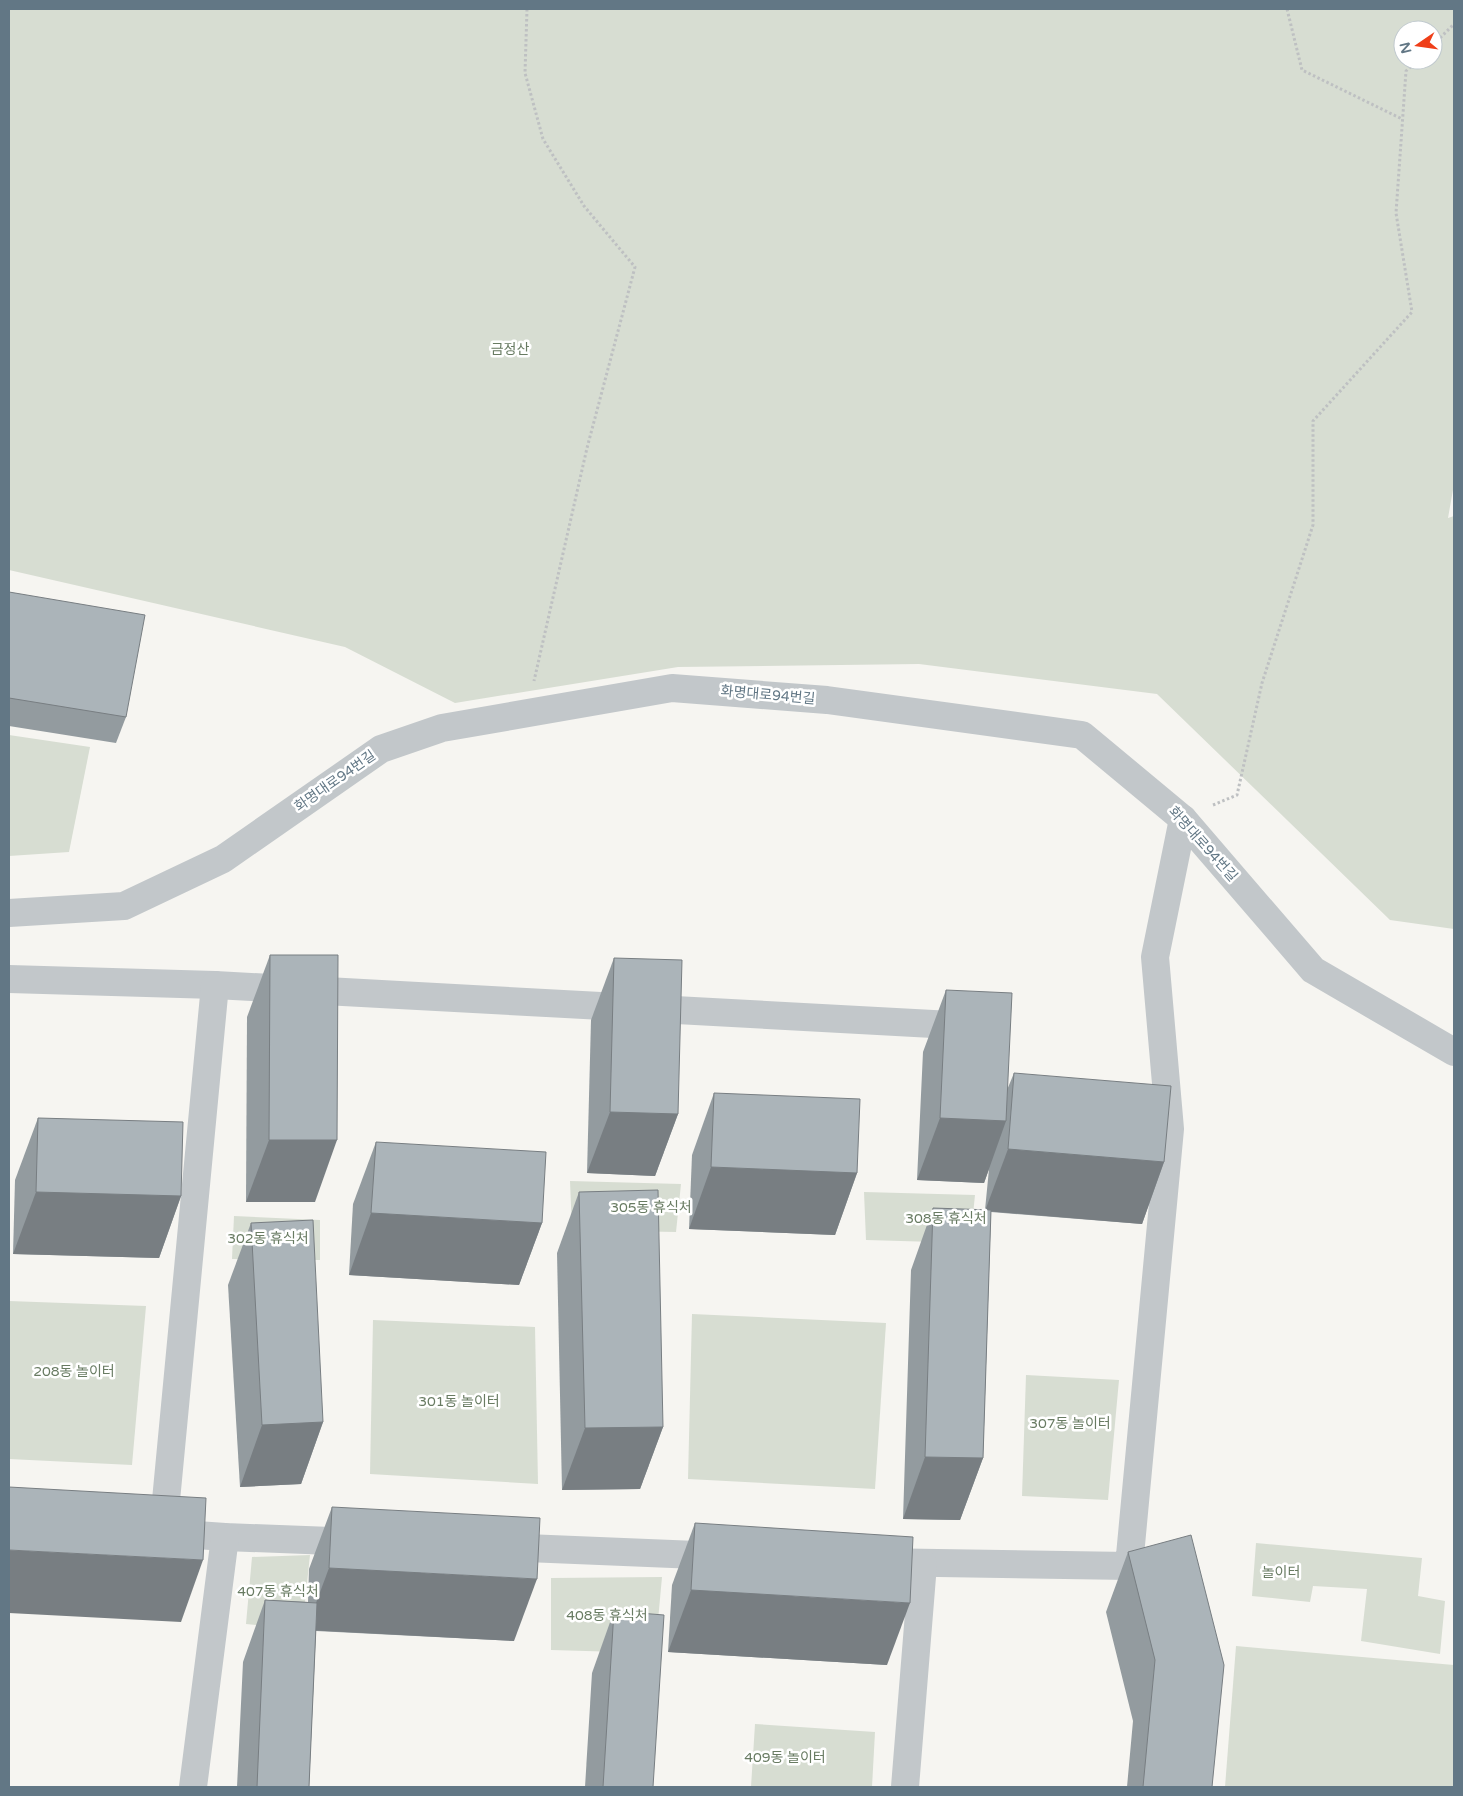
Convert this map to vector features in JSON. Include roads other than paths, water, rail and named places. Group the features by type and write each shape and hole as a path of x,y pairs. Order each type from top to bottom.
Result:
{"street":[{"name":"화명대로94번길","path":"9,914 124,906 222,859 381,749 442,728 672,688 827,700 1082,735 1183,819 1313,970 1454,1052"},
{"path":"854,1561 923,1564 1129,1566 1170,1129 1155,957 1183,819"},
{"path":"9,979 215,985 993,1027"},
{"path":"163,1532 215,985"},
{"path":"1146,1115 1170,1129"},
{"path":"134,1531 225,1537 385,1543"},
{"path":"193,1787 225,1537"},
{"path":"474,1546 744,1557"},
{"path":"905,1787 923,1564"}],"park label":[{"name":"금정산","path":"510,349"},
{"name":"305동 휴식처","path":"651,1207"},
{"name":"308동 휴식처","path":"946,1218"},
{"name":"302동 휴식처","path":"268,1238"},
{"name":"208동 놀이터","path":"74,1371"},
{"name":"301동 놀이터","path":"459,1401"},
{"name":"307동 놀이터","path":"1070,1423"},
{"name":"놀이터","path":"1281,1572"},
{"name":"407동 휴식처","path":"278,1591"},
{"name":"408동 휴식처","path":"607,1615"},
{"name":"409동 놀이터","path":"785,1757"}]}
